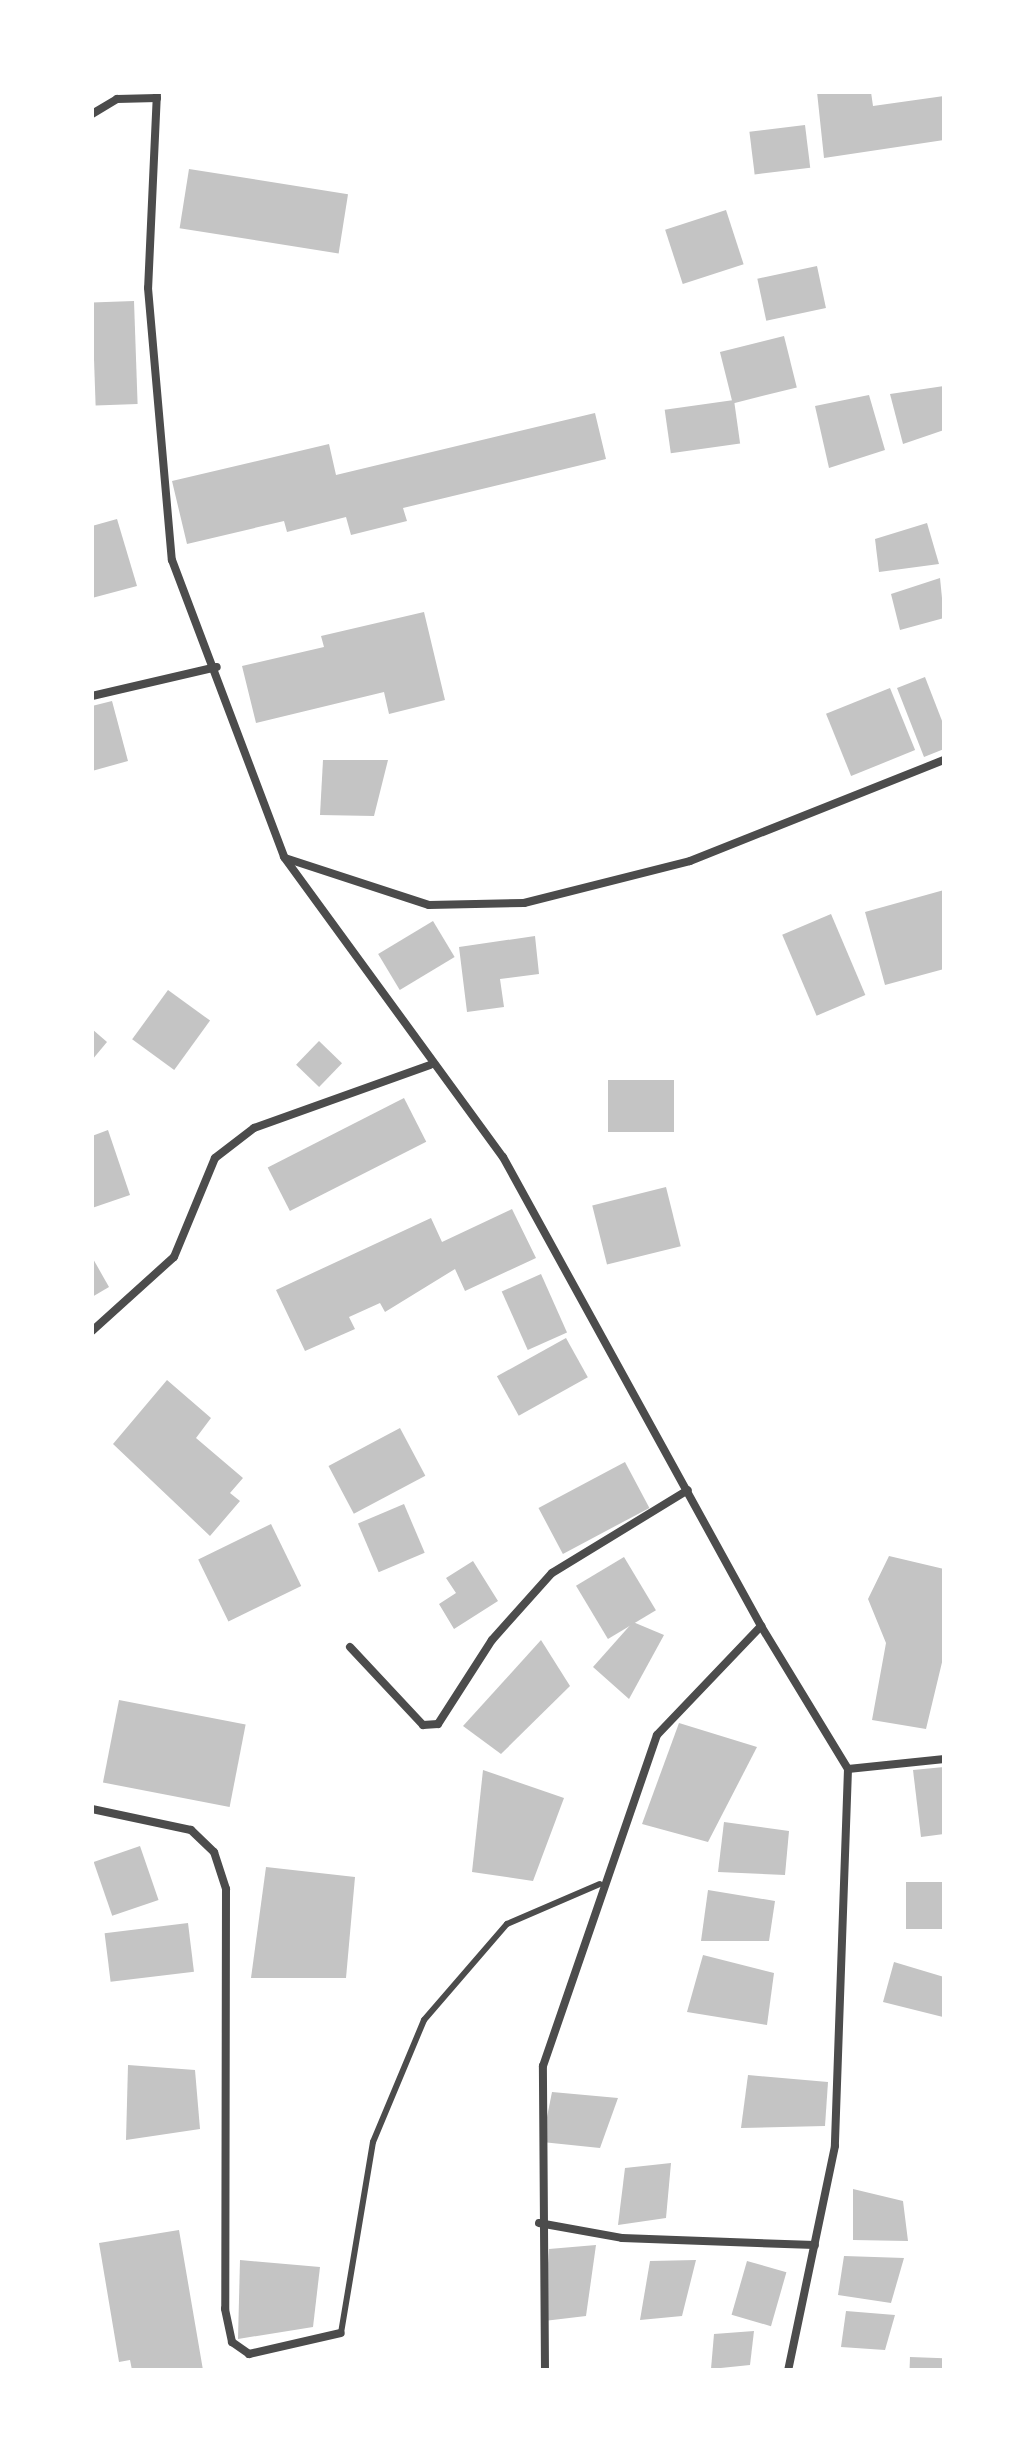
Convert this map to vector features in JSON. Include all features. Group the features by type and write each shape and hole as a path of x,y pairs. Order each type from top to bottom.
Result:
{"street":[{"path":"92,114 117,99 157,95 148,288 172,560 217,667 284,857 430,1065 503,1157 761,1626 848,1769 835,2146 788,2370"},
{"path":"92,696 217,667"},
{"path":"284,857 429,905 524,903 690,861 944,760"},
{"path":"92,1331 174,1257 215,1158 254,1128 430,1065"},
{"path":"350,1647 423,1725 438,1724 492,1640 552,1573 688,1490"},
{"path":"545,2370 539,2223 543,2066 600,1884 657,1735 761,1626"},
{"path":"848,1769 944,1759"},
{"path":"92,1809 191,1830 214,1852 226,1889 225,2309 232,2342 249,2354 341,2333"},
{"path":"539,2223 622,2238 815,2245"}],"lane":[{"path":"341,2333 373,2142 424,2020 507,1924 600,1884"}],"building":[{"path":"817,92 871,92 873,106 944,96 944,140 824,158"},
{"path":"805,125 810,168 755,175 749,132"},
{"path":"189,169 348,194 339,253 180,228"},
{"path":"726,210 744,264 683,284 665,230"},
{"path":"817,266 826,308 766,321 757,279"},
{"path":"134,301 138,404 96,405 92,302"},
{"path":"784,336 797,387 733,403 720,352"},
{"path":"944,386 944,430 903,444 890,394"},
{"path":"869,395 885,450 829,468 815,406"},
{"path":"734,400 740,444 671,453 665,410"},
{"path":"595,413 606,459 403,508 407,521 351,535 346,517 287,532 284,521 187,544 172,481 329,444 336,475"},
{"path":"117,519 137,586 92,598 92,526"},
{"path":"927,523 939,564 879,572 875,539"},
{"path":"940,578 944,618 900,630 891,594"},
{"path":"424,612 445,700 389,714 384,692 256,723 242,666 324,647 321,636"},
{"path":"925,677 944,726 944,749 924,757 897,688"},
{"path":"890,688 915,750 851,776 826,714"},
{"path":"112,701 128,761 92,771 92,706"},
{"path":"323,760 388,760 374,816 320,815"},
{"path":"944,890 944,969 885,985 865,912"},
{"path":"831,914 865,995 817,1016 782,935"},
{"path":"433,921 455,957 400,990 378,954"},
{"path":"535,936 539,974 500,979 504,1007 467,1012 459,947"},
{"path":"168,990 210,1021 174,1070 132,1039"},
{"path":"92,1029 107,1042 92,1060"},
{"path":"319,1041 342,1063 319,1087 296,1065"},
{"path":"608,1080 674,1080 674,1132 608,1132"},
{"path":"404,1098 426,1142 290,1211 268,1167"},
{"path":"108,1130 130,1195 92,1208 92,1136"},
{"path":"666,1187 681,1246 607,1265 592,1205"},
{"path":"512,1209 536,1258 465,1291 455,1269 385,1312 380,1303 349,1317 355,1329 305,1351 276,1290 431,1218 442,1242"},
{"path":"92,1257 109,1287 92,1297"},
{"path":"541,1274 567,1332 528,1350 502,1291"},
{"path":"566,1338 588,1377 519,1416 497,1376"},
{"path":"167,1380 211,1418 196,1438 243,1478 230,1493 240,1501 210,1536 113,1444"},
{"path":"400,1428 425,1476 354,1514 328,1466"},
{"path":"625,1462 649,1508 563,1554 538,1508"},
{"path":"404,1504 425,1553 379,1572 358,1524"},
{"path":"271,1524 301,1586 228,1622 198,1560"},
{"path":"889,1556 944,1569 944,1654 926,1729 872,1720 886,1643 868,1599"},
{"path":"624,1557 656,1610 608,1639 576,1586"},
{"path":"473,1561 498,1601 454,1629 439,1604 456,1593 446,1578"},
{"path":"633,1622 664,1635 629,1699 593,1667"},
{"path":"541,1640 570,1686 501,1754 463,1726"},
{"path":"119,1700 246,1725 230,1807 103,1782"},
{"path":"679,1723 757,1747 708,1842 642,1824"},
{"path":"944,1767 944,1834 921,1837 913,1770"},
{"path":"483,1770 564,1798 533,1881 472,1872"},
{"path":"724,1822 789,1831 785,1875 718,1872"},
{"path":"140,1846 159,1900 112,1916 94,1862"},
{"path":"266,1867 355,1877 346,1978 251,1978"},
{"path":"906,1882 944,1882 944,1929 906,1929"},
{"path":"708,1890 775,1901 769,1941 701,1941"},
{"path":"188,1923 194,1972 111,1982 105,1933"},
{"path":"703,1955 774,1973 767,2025 687,2012"},
{"path":"894,1962 944,1977 943,2017 883,2002"},
{"path":"128,2065 195,2070 200,2129 126,2140"},
{"path":"748,2075 828,2082 825,2126 741,2128"},
{"path":"552,2092 618,2098 600,2148 542,2142"},
{"path":"671,2163 666,2218 618,2225 625,2168"},
{"path":"853,2189 903,2201 908,2241 853,2240"},
{"path":"179,2230 203,2370 132,2370 130,2360 119,2362 99,2243"},
{"path":"596,2245 586,2316 544,2321 549,2249"},
{"path":"844,2256 904,2258 891,2303 838,2295"},
{"path":"240,2260 320,2267 313,2327 238,2339"},
{"path":"696,2260 682,2316 640,2320 650,2261"},
{"path":"747,2261 786,2272 771,2326 732,2315"},
{"path":"846,2311 895,2315 885,2350 841,2347"},
{"path":"754,2331 750,2365 711,2369 714,2334"},
{"path":"910,2357 944,2358 944,2370 910,2370"}]}
